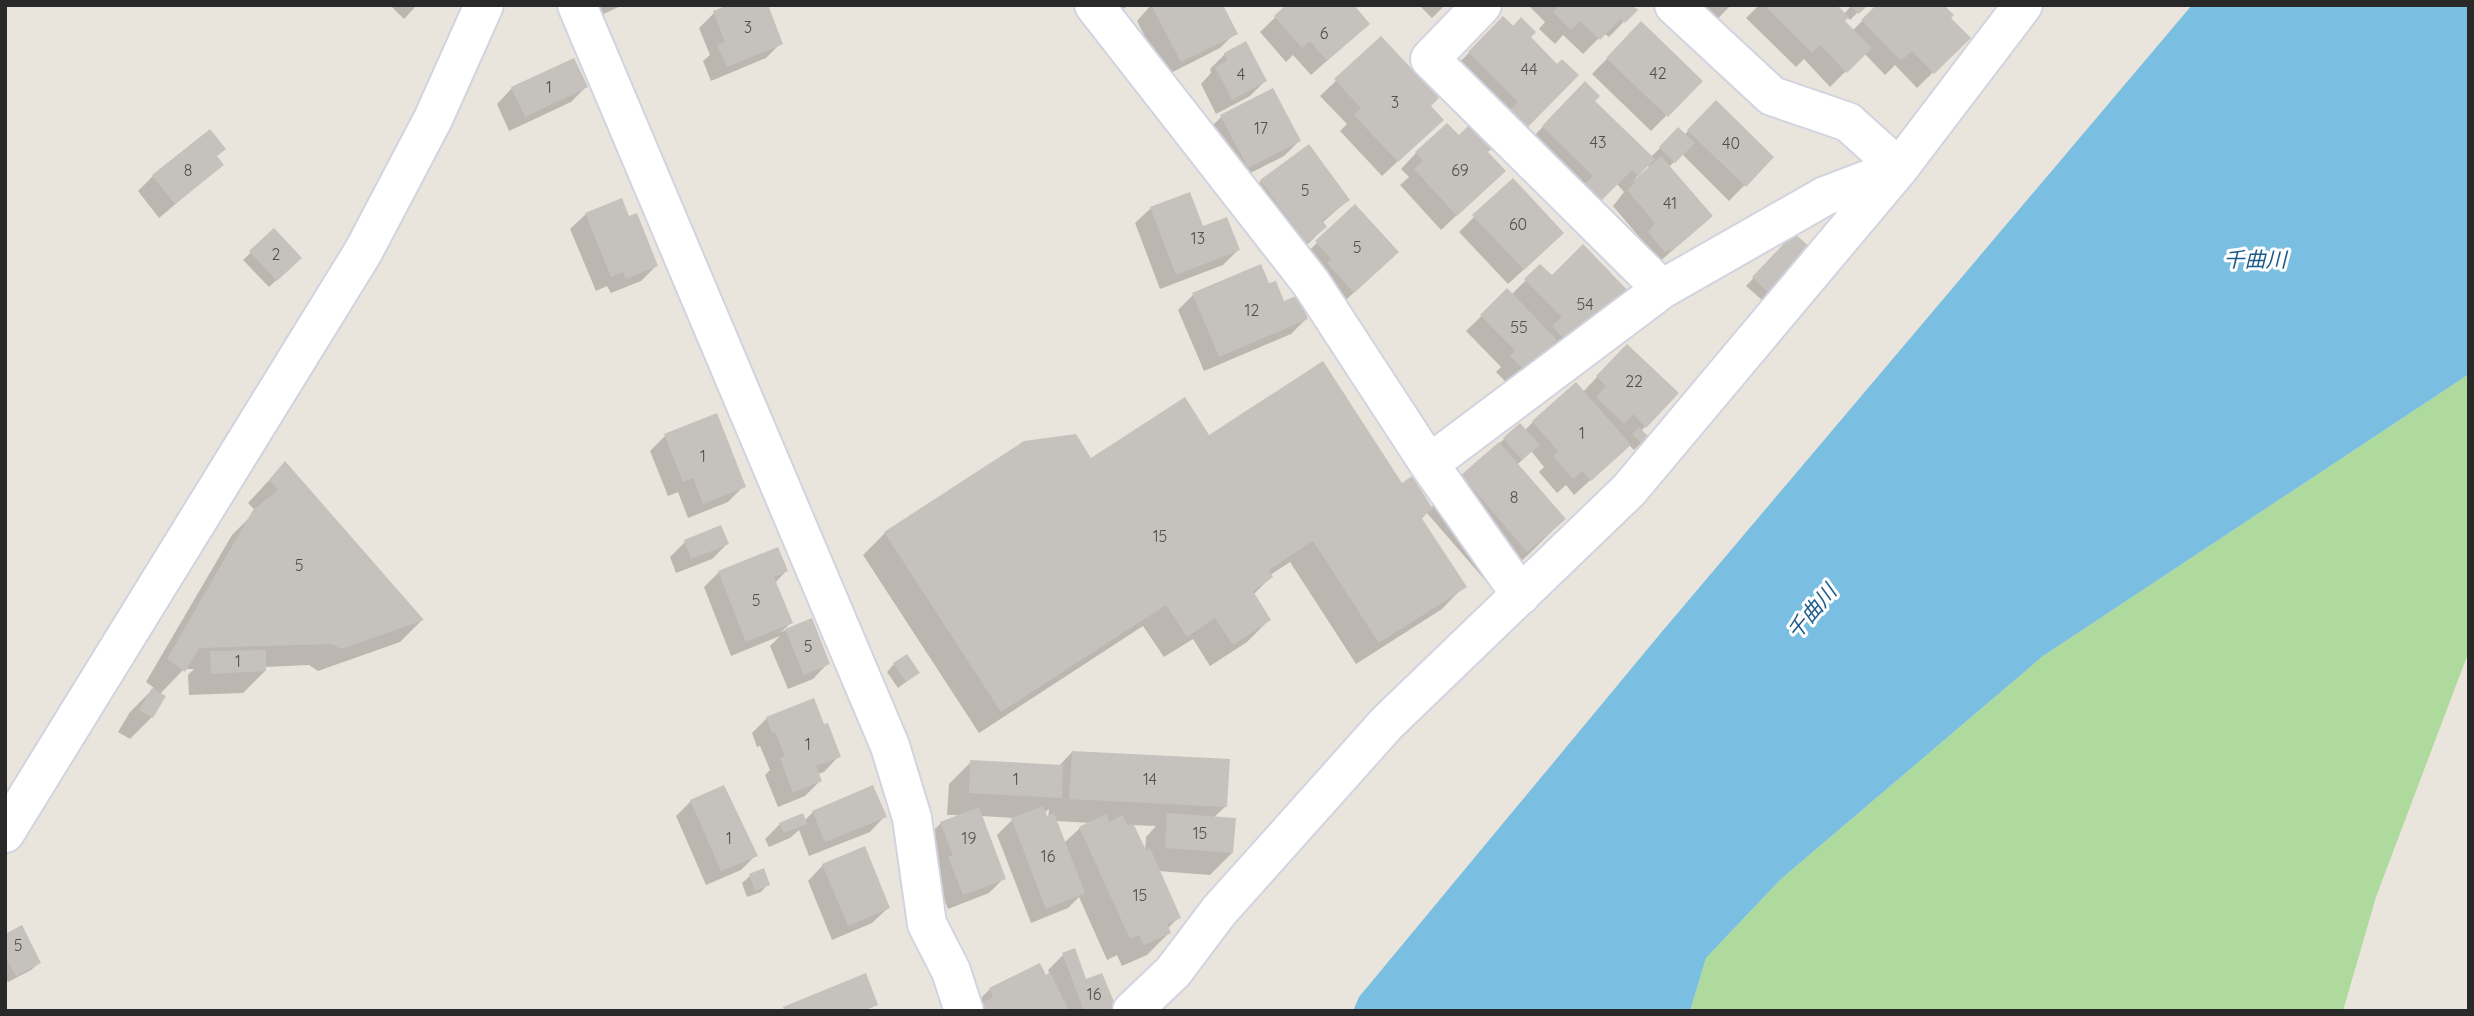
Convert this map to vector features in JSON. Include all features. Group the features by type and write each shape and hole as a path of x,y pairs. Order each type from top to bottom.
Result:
{"street":[{"path":"5,833 363,252 433,119 484,5"},
{"path":"578,5 890,746 912,818 927,924 951,971 964,1011"},
{"path":"1094,5 1311,283 1429,464 1521,595"},
{"path":"1482,5 1430,59 1662,289"},
{"path":"1674,5 1772,96 1849,122 1899,168"},
{"path":"1132,1011 1173,972 1219,911 1387,723 1629,490 1899,168 2008,11"},
{"path":"1429,464 1662,289 1825,196 1899,168"}],"green space":[{"path":"2469,374 2469,651 2376,897 2343,1011 1690,1011 1706,958 1781,879 2043,656"}],"water":[{"name":"千曲川","path":"2192,5 2469,5 2469,374 2043,656 1781,879 1706,958 1690,1011 1353,1011 1359,997 1660,634"}],"building":[{"path":"728,5 768,5 783,44 727,67 717,45 725,42 713,11"},
{"path":"1151,5 1223,5 1238,34 1181,62"},
{"path":"1286,5 1354,5 1370,24 1327,61 1310,41 1302,48 1274,16"},
{"path":"1559,5 1632,5 1638,10 1625,23 1620,19 1600,40 1580,21 1571,30 1553,12"},
{"path":"1764,5 1837,5 1849,17 1845,21 1872,48 1847,73 1820,45 1812,53"},
{"path":"1849,5 1868,5 1859,14"},
{"path":"1876,5 1944,5 1954,15 1951,18 1971,38 1934,74 1912,51 1901,61 1861,20"},
{"path":"1503,16 1513,26 1521,17 1536,32 1531,37 1557,64 1562,59 1579,75 1526,129 1509,111 1518,102 1468,52"},
{"path":"1641,21 1703,81 1668,117 1606,58"},
{"path":"1381,36 1439,98 1431,106 1444,120 1398,162 1354,115 1361,108 1334,79"},
{"path":"1246,41 1267,81 1232,100 1215,67 1227,61 1224,53"},
{"path":"574,58 588,87 525,117 511,87"},
{"path":"1585,81 1600,96 1595,101 1655,159 1638,176 1632,170 1594,208 1577,191 1593,176 1542,126"},
{"path":"1273,88 1301,141 1248,168 1220,115"},
{"path":"1716,100 1774,157 1746,187 1687,130"},
{"path":"1447,123 1459,135 1470,124 1493,148 1488,152 1506,171 1457,216 1414,169 1423,161 1415,152"},
{"path":"1678,127 1695,143 1675,163 1659,147"},
{"path":"210,129 226,149 217,156 224,165 175,204 152,175"},
{"path":"1309,144 1350,200 1322,220 1327,227 1306,243 1260,180"},
{"path":"1661,156 1713,216 1671,252 1669,249 1665,252 1648,232 1655,223 1627,190 1635,183 1633,181"},
{"path":"1513,178 1564,233 1524,270 1472,215"},
{"path":"1190,192 1203,226 1227,217 1240,250 1176,275 1150,207"},
{"path":"622,198 629,216 637,213 658,266 626,279 623,272 611,277 585,213"},
{"path":"1355,204 1399,252 1354,293 1327,263 1331,259 1315,241"},
{"path":"274,228 302,258 277,281 249,251"},
{"path":"1794,233 1813,250 1770,294 1752,277"},
{"path":"1583,244 1631,294 1568,343 1552,326 1562,317 1524,279 1540,264 1552,275"},
{"path":"1261,264 1269,283 1276,281 1284,301 1298,295 1308,319 1219,357 1192,293"},
{"path":"1507,288 1557,340 1525,371 1510,356 1515,351 1480,315"},
{"path":"1627,344 1679,393 1646,428 1633,414 1624,424 1596,397 1606,386 1596,376"},
{"path":"1323,361 1402,483 1412,476 1433,509 1421,517 1467,587 1379,643 1313,541 1269,570 1273,577 1253,591 1271,620 1233,645 1215,618 1187,637 1166,605 1001,712 884,532 1024,441 1076,434 1091,458 1185,397 1209,435"},
{"path":"1576,382 1631,445 1591,481 1582,471 1573,479 1553,456 1558,451 1532,421"},
{"path":"717,413 746,487 703,504 693,478 683,482 664,434"},
{"path":"1520,423 1540,445 1522,460 1503,438"},
{"path":"1639,427 1649,437 1642,444 1632,434"},
{"path":"1499,442 1566,519 1527,552 1461,475"},
{"path":"285,461 424,620 341,649 332,644 199,648 185,672 167,659 253,510 278,490 269,480"},
{"path":"721,525 729,544 691,559 684,540"},
{"path":"778,547 788,571 774,577 793,623 746,642 718,571"},
{"path":"812,618 830,664 804,675 785,629"},
{"path":"266,650 266,671 211,674 210,651"},
{"path":"907,654 920,673 906,682 893,663"},
{"path":"152,688 166,696 153,718 139,710"},
{"path":"814,698 824,724 828,723 841,757 816,766 822,781 793,793 780,758 785,756 766,717"},
{"path":"1072,751 1230,759 1227,807 1069,799"},
{"path":"970,760 1063,765 1062,798 969,793"},
{"path":"724,785 758,856 721,871 690,800"},
{"path":"873,785 887,817 825,842 812,811"},
{"path":"1043,806 1047,816 1054,813 1085,893 1046,909 1011,818"},
{"path":"979,807 1006,879 963,895 948,857 953,855 940,822"},
{"path":"803,813 807,824 784,833 779,823"},
{"path":"1167,813 1236,818 1233,853 1165,848"},
{"path":"1106,814 1109,822 1123,815 1128,826 1133,823 1146,850 1150,848 1181,918 1167,924 1171,933 1144,945 1139,935 1130,939 1079,827"},
{"path":"865,846 890,908 848,926 822,864"},
{"path":"764,868 770,885 755,891 749,874"},
{"path":"22,925 41,963 16,976 5,956 5,934"},
{"path":"1075,948 1086,979 1102,973 1117,1009 1084,1011 1062,953"},
{"path":"1040,963 1046,975 1050,972 1069,1011 981,1011 978,1005 993,997 989,988"},
{"path":"866,973 878,1005 863,1011 784,1011 783,1007"}]}
